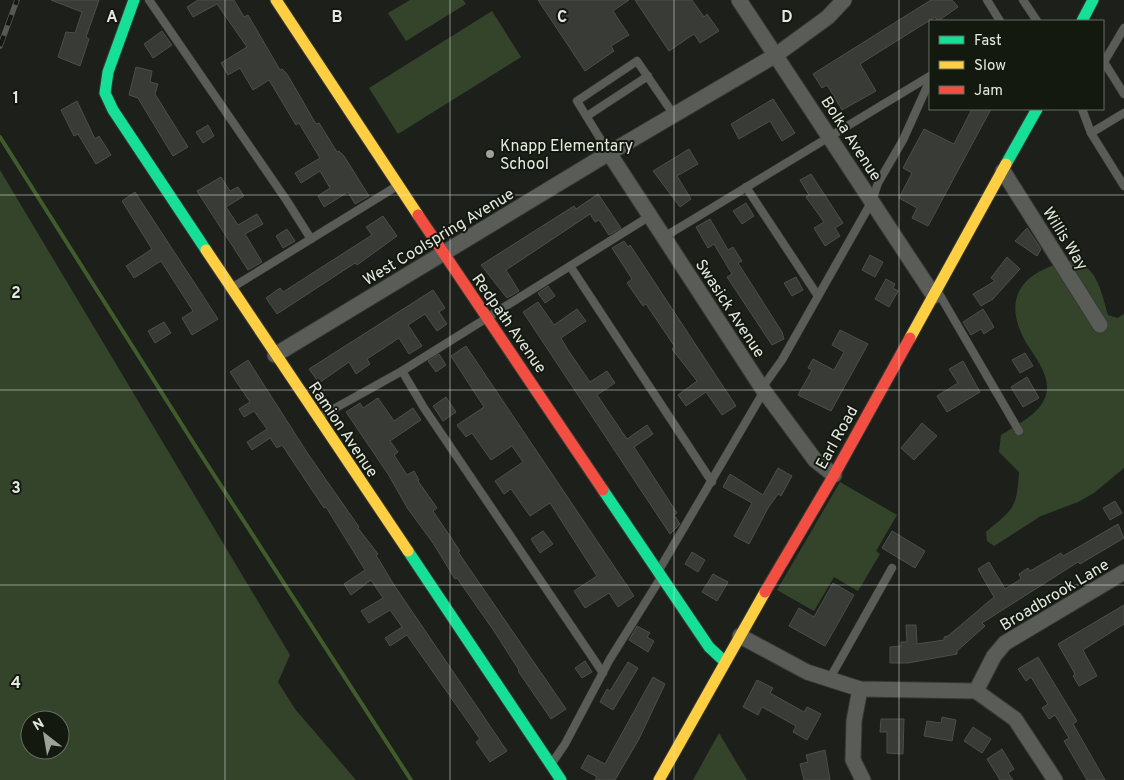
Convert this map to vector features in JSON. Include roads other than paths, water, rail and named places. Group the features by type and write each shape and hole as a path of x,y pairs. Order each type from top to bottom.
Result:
{"street":[{"name":"Ramion Avenue","path":"134,0 108,72 105,93 113,110 275,355 561,780"},
{"name":"Redpath Avenue","path":"276,0 442,254 488,318 709,647 724,661"},
{"name":"Bolka Avenue","path":"739,0 936,293"},
{"name":"West Coolspring Avenue","path":"275,355 609,153 776,55 828,17 844,0"},
{"path":"1083,20 1093,0"},
{"name":"Earl Road","path":"659,780 724,661 834,475 1036,110"},
{"name":"Swasick Avenue","path":"609,153 763,389 816,460 834,475"},
{"name":"Willis Way","path":"1003,171 1100,325"},
{"name":"Broadbrook Lane","path":"976,691 994,656 1005,643 1124,572"},
{"path":"740,636 807,672 860,689 976,691 1015,719 1055,780"},
{"path":"860,689 854,721 854,760 863,780"}],"lane":[{"path":"149,0 288,201 311,239"},
{"path":"987,0 999,20"},
{"path":"1023,0 1036,20"},
{"path":"1104,60 1124,28"},
{"path":"609,153 577,100 637,61 674,115"},
{"path":"1104,64 1124,94"},
{"path":"587,116 648,76"},
{"path":"664,237 746,186 929,79"},
{"path":"551,764 566,744 603,673 872,200 878,183 903,140 929,80"},
{"path":"1082,110 1091,133 1124,186"},
{"path":"1091,133 1124,112"},
{"path":"231,288 398,186"},
{"path":"746,186 818,296"},
{"path":"318,418 402,371 650,216"},
{"path":"570,266 712,482"},
{"path":"936,293 1018,431"},
{"path":"402,371 424,408 603,673"},
{"path":"830,678 892,568"}],"waterway":[{"path":"0,137 203,458 411,780"}],"railway":[{"path":"0,46 17,0"}],"place":[{"name":"Knapp Elementary School","path":"490,154"}]}
